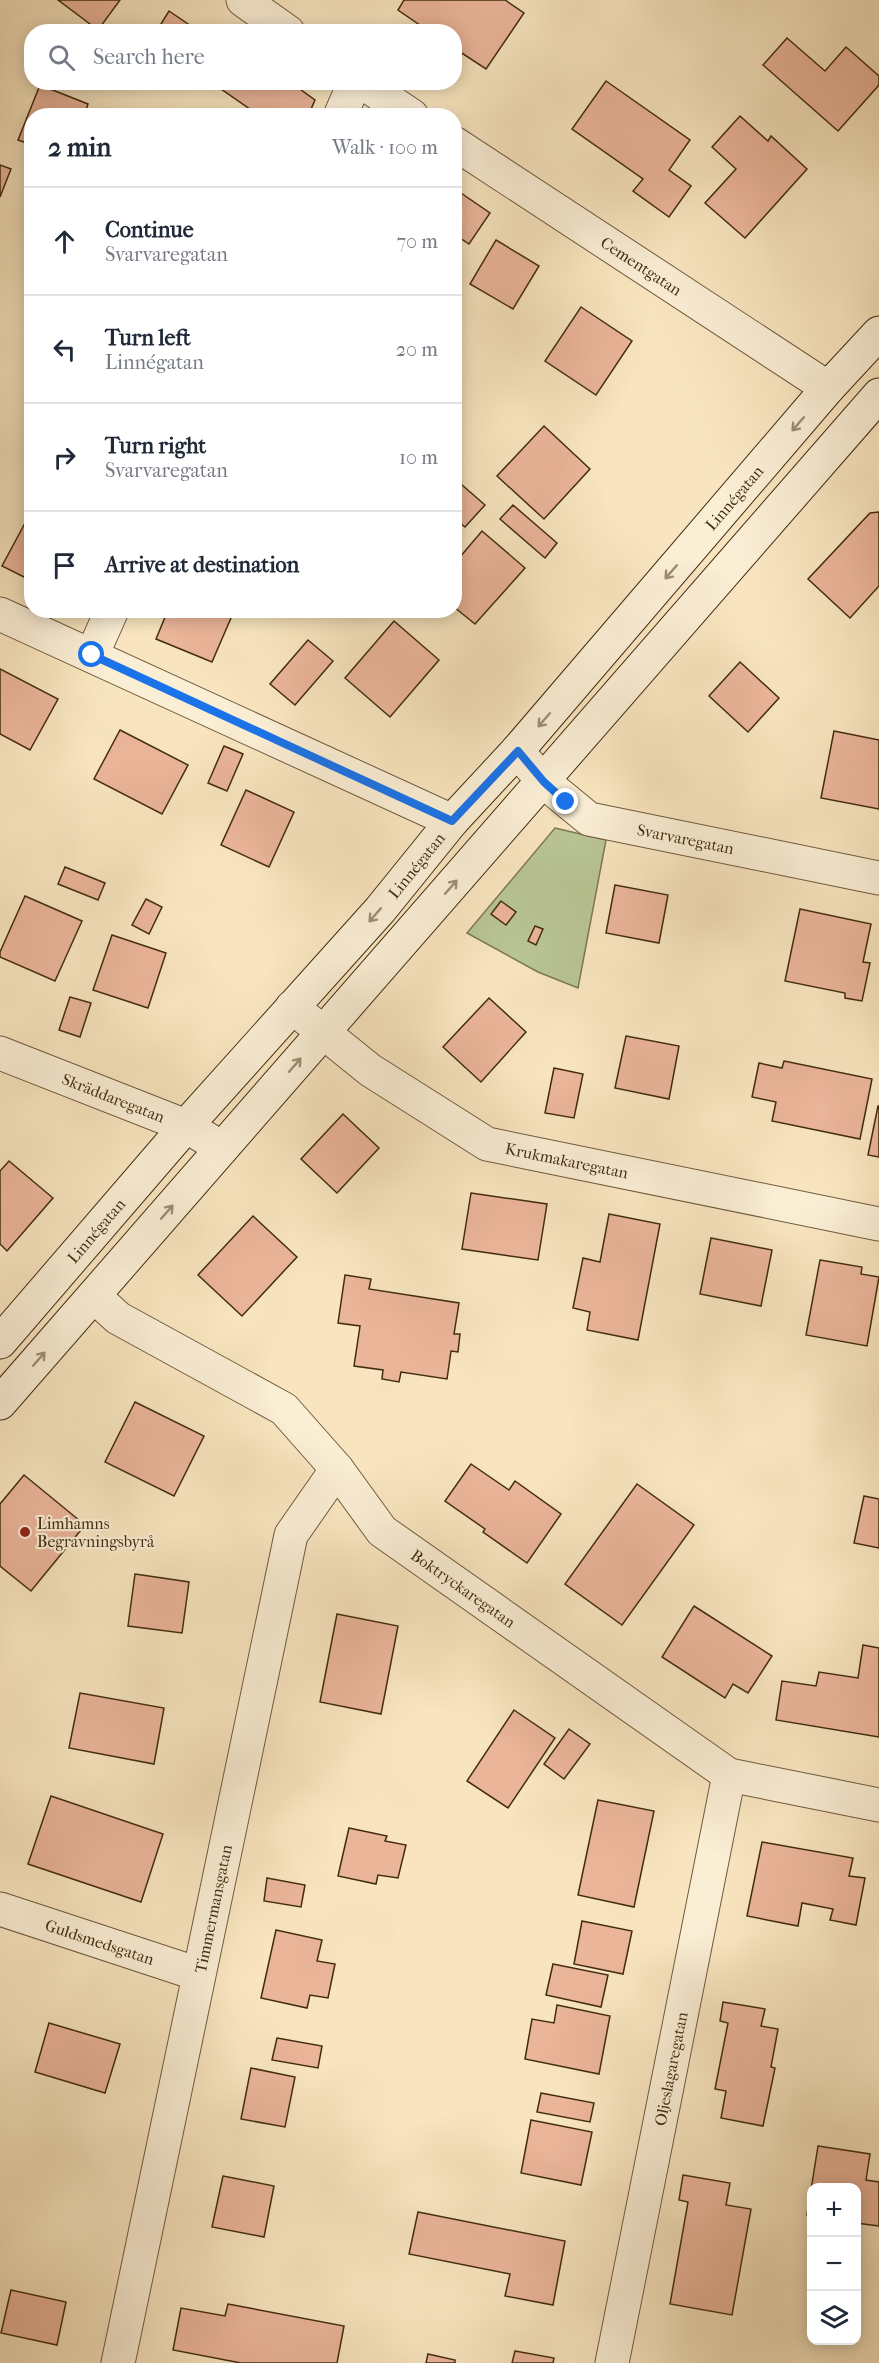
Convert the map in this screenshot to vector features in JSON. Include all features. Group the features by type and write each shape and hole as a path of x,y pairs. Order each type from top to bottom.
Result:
{"street":[{"path":"243,0 277,24"},
{"path":"344,108 351,90"},
{"path":"374,90 400,108"},
{"name":"Cementgatan","path":"462,148 828,388"},
{"name":"Linnégatan","path":"0,1342 186,1126 380,910 452,821 518,751 828,388 879,333"},
{"path":"0,1403 878,398"},
{"path":"0,614 452,821"},
{"path":"92,655 108,618"},
{"name":"Svarvaregatan","path":"518,751 544,782 589,819 879,878"},
{"name":"Krukmakaregatan","path":"292,1007 370,1070 487,1144 879,1224"},
{"name":"Skräddaregatan","path":"0,1053 186,1126 222,1148"},
{"name":"Boktryckaregatan","path":"94,1296 118,1318 284,1409 337,1469 382,1531 729,1775 879,1805"},
{"name":"Timmermansgatan","path":"118,2363 291,1535 337,1469"},
{"name":"Oljeslagaregatan","path":"612,2363 729,1775"},
{"name":"Guldsmedsgatan","path":"0,1910 198,1974"}],"green space":[{"path":"555,828 606,840 578,988 538,972 467,933"}],"building":[{"path":"58,0 120,0 102,24 90,24"},
{"path":"404,0 505,0 524,13 486,69 462,53 462,24 418,24 398,10"},
{"path":"169,11 188,24 161,24"},
{"path":"787,38 825,71 846,47 879,76 879,85 838,131 763,65"},
{"path":"606,81 690,140 669,170 691,186 669,217 633,191 643,179 572,129"},
{"path":"38,90 53,90 88,104 87,108 31,108"},
{"path":"222,90 301,90 315,100 312,108 248,108"},
{"path":"740,116 768,141 771,136 807,169 745,238 705,203 736,169 712,147"},
{"path":"24,125 24,142 18,140"},
{"path":"0,165 11,169 0,197"},
{"path":"462,194 490,213 469,244 462,239"},
{"path":"496,240 539,266 513,309 470,284"},
{"path":"581,307 632,341 596,395 545,361"},
{"path":"544,426 590,469 544,519 497,476"},
{"path":"462,485 485,505 465,527 462,525"},
{"path":"513,505 557,543 545,558 500,519"},
{"path":"879,512 879,586 850,618 808,579 870,513"},
{"path":"24,525 24,577 2,566"},
{"path":"482,531 525,568 475,624 462,613 462,555"},
{"path":"165,618 231,618 212,662 156,639"},
{"path":"394,621 439,660 390,717 345,678"},
{"path":"308,640 333,661 295,705 270,684"},
{"path":"740,662 779,698 748,732 709,696"},
{"path":"0,669 58,699 30,750 0,734"},
{"path":"120,730 188,765 162,814 94,779"},
{"path":"834,731 879,740 879,809 821,798"},
{"path":"224,746 243,754 227,791 208,783"},
{"path":"246,790 294,812 269,867 221,845"},
{"path":"65,867 105,883 98,900 58,884"},
{"path":"615,885 668,895 659,943 606,933"},
{"path":"25,896 82,921 55,981 0,957 0,952"},
{"path":"146,899 162,907 149,934 132,925"},
{"path":"501,901 516,912 506,925 491,914"},
{"path":"800,909 871,924 863,962 870,963 862,1001 845,998 845,993 785,981"},
{"path":"535,926 543,929 536,945 528,941"},
{"path":"112,935 166,953 148,1008 93,990"},
{"path":"70,997 91,1003 80,1037 59,1030"},
{"path":"489,998 526,1032 481,1082 443,1047"},
{"path":"626,1036 679,1046 669,1099 615,1088"},
{"path":"784,1061 872,1079 860,1139 772,1121 776,1102 752,1097 759,1063 782,1068"},
{"path":"554,1068 583,1074 574,1118 545,1113"},
{"path":"879,1106 879,1157 868,1155"},
{"path":"343,1114 379,1148 337,1193 301,1159"},
{"path":"9,1161 53,1198 7,1251 0,1244 0,1171"},
{"path":"471,1193 547,1204 538,1260 462,1249"},
{"path":"609,1214 660,1224 638,1340 587,1330 590,1312 573,1308 583,1258 600,1262"},
{"path":"253,1216 297,1257 242,1316 198,1275"},
{"path":"711,1238 772,1250 761,1306 700,1294"},
{"path":"820,1260 862,1267 861,1274 879,1277 867,1346 806,1335"},
{"path":"345,1275 371,1279 369,1289 459,1303 454,1334 460,1334 458,1352 451,1351 447,1379 401,1372 399,1382 382,1379 383,1370 354,1366 360,1326 338,1323"},
{"path":"135,1402 204,1436 174,1496 105,1462"},
{"path":"471,1464 509,1490 515,1481 561,1514 527,1563 483,1532 485,1529 445,1501"},
{"path":"24,1475 85,1525 31,1591 0,1566 0,1504"},
{"path":"637,1484 694,1525 622,1625 565,1584"},
{"path":"864,1496 879,1499 879,1548 854,1543"},
{"path":"135,1574 189,1582 182,1633 128,1626"},
{"path":"694,1606 772,1656 748,1693 733,1684 725,1698 662,1657"},
{"path":"337,1614 398,1626 381,1714 320,1702"},
{"path":"863,1645 879,1648 879,1737 776,1720 782,1681 816,1686 819,1672 858,1678"},
{"path":"80,1693 164,1708 154,1764 69,1748"},
{"path":"514,1710 555,1738 508,1808 467,1781"},
{"path":"569,1729 590,1744 564,1779 544,1764"},
{"path":"51,1796 163,1834 141,1902 28,1864"},
{"path":"598,1800 654,1811 634,1907 578,1895"},
{"path":"349,1828 387,1836 385,1841 406,1845 398,1878 378,1875 376,1884 338,1876"},
{"path":"762,1842 853,1858 849,1876 865,1878 856,1925 830,1920 833,1909 802,1903 798,1926 747,1916"},
{"path":"267,1878 305,1885 301,1907 264,1901"},
{"path":"582,1921 632,1931 623,1974 574,1964"},
{"path":"276,1930 322,1940 317,1961 335,1964 328,1998 310,1995 307,2008 261,1998"},
{"path":"553,1964 608,1975 601,2007 546,1995"},
{"path":"723,2002 765,2009 761,2026 778,2029 771,2067 775,2068 763,2126 721,2118 726,2091 715,2089 728,2023 720,2021"},
{"path":"557,2005 610,2016 599,2074 525,2059 532,2019 554,2023"},
{"path":"49,2023 120,2044 105,2093 35,2072"},
{"path":"277,2038 322,2046 318,2068 272,2060"},
{"path":"251,2068 295,2077 285,2127 241,2119"},
{"path":"541,2093 594,2103 590,2122 537,2112"},
{"path":"531,2120 592,2132 581,2185 521,2173"},
{"path":"818,2146 870,2154 866,2180 879,2182 879,2226 861,2224 861,2183 812,2183"},
{"path":"683,2175 730,2183 726,2205 751,2209 732,2315 670,2304 688,2202 679,2200"},
{"path":"223,2176 274,2186 264,2237 212,2227"},
{"path":"418,2212 565,2241 553,2305 505,2296 510,2274 409,2254"},
{"path":"11,2290 66,2302 57,2345 1,2333"},
{"path":"228,2304 344,2326 337,2363 241,2363 173,2350 181,2308 225,2316"},
{"path":"515,2351 554,2358 553,2363 512,2363"},
{"path":"428,2354 455,2360 455,2363 426,2363"}],"place":[{"name":"Limhamns Begravningsbyrå","path":"25,1532"}],"route":[{"path":"92,655 452,821 518,751 544,782 566,802"}]}
